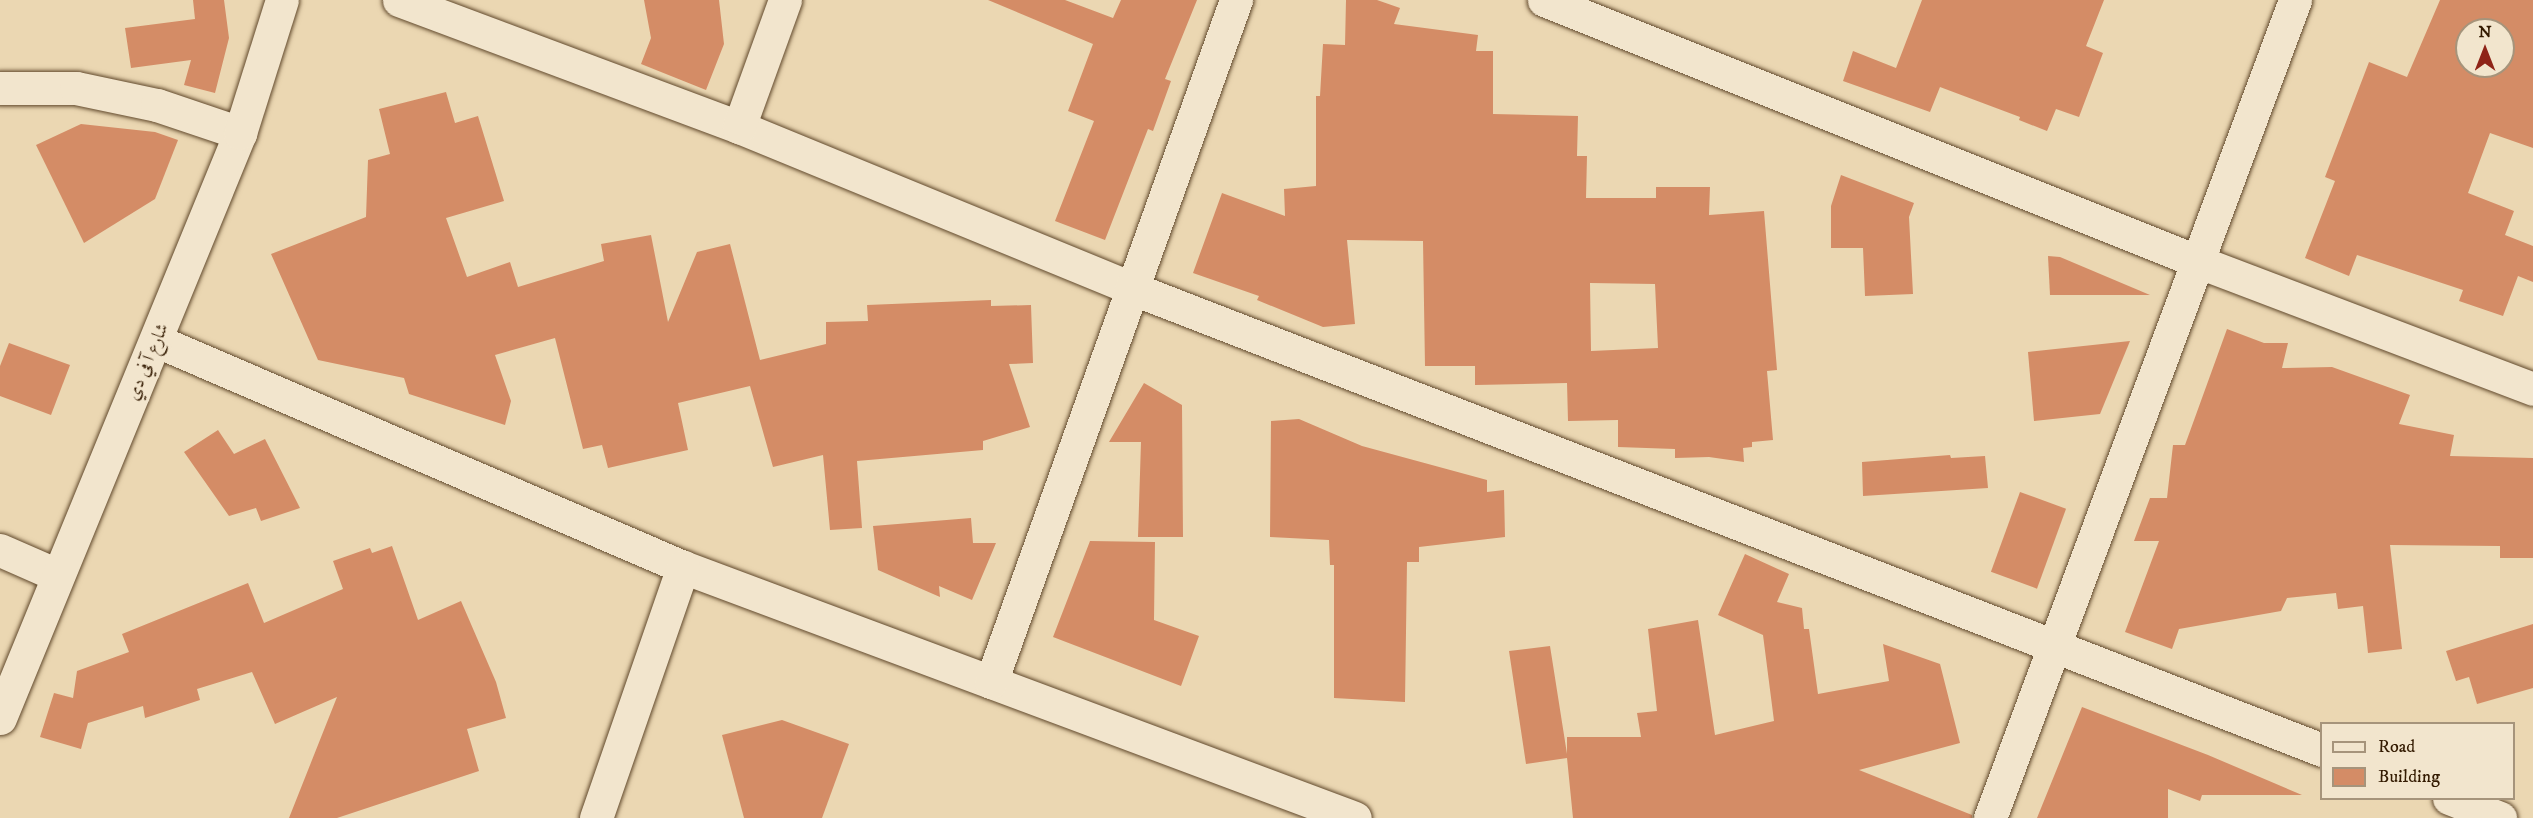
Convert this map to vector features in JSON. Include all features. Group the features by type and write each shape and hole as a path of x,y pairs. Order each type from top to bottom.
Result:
{"street":[{"name":"شارع آ في دي","path":"0,718 57,575 157,341 240,133 282,0"},
{"path":"399,0 739,127 1131,288 2320,749"},
{"path":"739,127 785,0"},
{"path":"991,682 1236,0"},
{"path":"1544,0 2199,262 2533,389"},
{"path":"1990,818 2295,0"},
{"path":"0,88 76,88 157,105 240,133"},
{"path":"157,341 683,567 1355,818"},
{"path":"0,550 57,575"},
{"path":"596,818 683,567"},
{"path":"2454,800 2500,818"}],"building":[{"path":"193,0 224,0 229,38 215,93 184,85 191,60 131,68 125,28 195,19"},
{"path":"644,0 719,0 724,44 706,90 641,64 651,38"},
{"path":"988,0 1065,0 1113,18 1121,0 1197,0 1165,79 1171,81 1153,131 1148,129 1105,240 1055,221 1094,121 1068,111 1093,44"},
{"path":"1346,0 1377,0 1400,8 1394,24 1478,35 1476,51 1493,51 1493,114 1578,116 1577,156 1587,156 1586,198 1656,198 1656,187 1710,187 1709,215 1764,211 1777,370 1767,371 1773,440 1752,442 1752,447 1743,448 1744,462 1709,457 1675,458 1675,449 1618,447 1618,420 1568,421 1567,383 1475,385 1475,366 1425,366 1423,241 1347,240 1355,324 1323,327 1257,300 1259,296 1193,273 1222,193 1285,216 1284,189 1316,186 1316,96 1320,96 1323,44 1345,45","holes":["1590,283 1655,284 1658,348 1591,351"]},
{"path":"1922,0 2104,0 2086,46 2103,53 2079,117 2056,109 2047,131 2019,120 2020,117 1940,87 1930,112 1843,81 1853,51 1896,68"},
{"path":"2440,0 2533,0 2533,148 2490,133 2468,193 2514,211 2505,235 2533,246 2533,282 2518,276 2503,316 2459,301 2463,290 2357,255 2349,276 2305,258 2335,181 2325,177 2369,62 2407,77"},
{"path":"446,92 455,123 478,116 504,201 446,218 467,277 510,262 518,287 604,261 601,244 651,235 668,322 697,252 730,244 760,360 826,344 826,322 868,321 867,305 991,300 991,306 1031,305 1033,363 1009,364 1030,427 983,441 983,450 857,461 862,528 830,530 823,455 773,467 750,386 678,403 688,450 608,468 602,445 583,449 555,338 495,355 511,401 505,425 409,394 404,378 318,360 271,254 366,217 368,160 390,154 379,109"},
{"path":"81,124 155,132 178,140 155,199 84,243 36,145"},
{"path":"1841,175 1914,203 1909,217 1913,294 1865,296 1863,248 1831,248 1831,206"},
{"path":"2048,256 2060,257 2150,295 2050,295"},
{"path":"2227,329 2264,343 2288,343 2282,368 2332,367 2410,395 2399,424 2454,435 2450,456 2533,458 2533,558 2500,558 2500,546 2390,545 2402,649 2368,653 2363,606 2338,609 2336,593 2287,598 2281,611 2179,629 2172,649 2125,632 2159,541 2134,541 2150,498 2167,498 2173,445 2185,445"},
{"path":"2130,341 2100,414 2034,421 2028,352"},
{"path":"9,343 70,365 51,415 0,396 0,366"},
{"path":"1144,383 1182,405 1183,537 1138,537 1141,442 1109,442"},
{"path":"1299,419 1362,446 1487,480 1487,492 1504,490 1505,537 1419,547 1419,562 1407,562 1405,702 1334,698 1334,565 1330,565 1329,540 1270,537 1271,421"},
{"path":"218,430 234,454 265,439 300,508 261,521 256,508 229,516 184,452"},
{"path":"1950,455 1951,458 1985,456 1988,488 1863,496 1862,462"},
{"path":"2020,492 2066,509 2037,589 1991,572"},
{"path":"971,518 973,543 996,543 972,600 939,586 940,597 878,570 873,526"},
{"path":"1090,541 1155,542 1154,620 1199,636 1181,686 1053,637"},
{"path":"392,546 418,620 461,601 496,682 506,718 467,729 479,771 337,818 289,818 337,697 275,724 252,672 197,689 200,700 145,718 143,706 88,723 81,749 40,737 54,693 73,698 77,671 129,652 122,634 248,583 264,623 343,589 333,561 370,548 372,553"},
{"path":"1745,554 1789,574 1777,602 1802,608 1804,629 1809,629 1818,694 1889,681 1883,644 1940,664 1960,743 1859,770 1972,815 1972,818 1573,818 1567,758 1526,764 1509,651 1550,646 1567,754 1567,737 1641,737 1637,713 1657,711 1648,629 1698,620 1715,735 1774,721 1763,635 1718,615"},
{"path":"2533,624 2533,688 2477,704 2469,677 2456,681 2446,651"},
{"path":"2082,707 2208,755 2302,795 2202,795 2200,801 2168,789 2168,818 2037,818"},
{"path":"782,720 849,744 822,818 744,818 722,735"}]}
